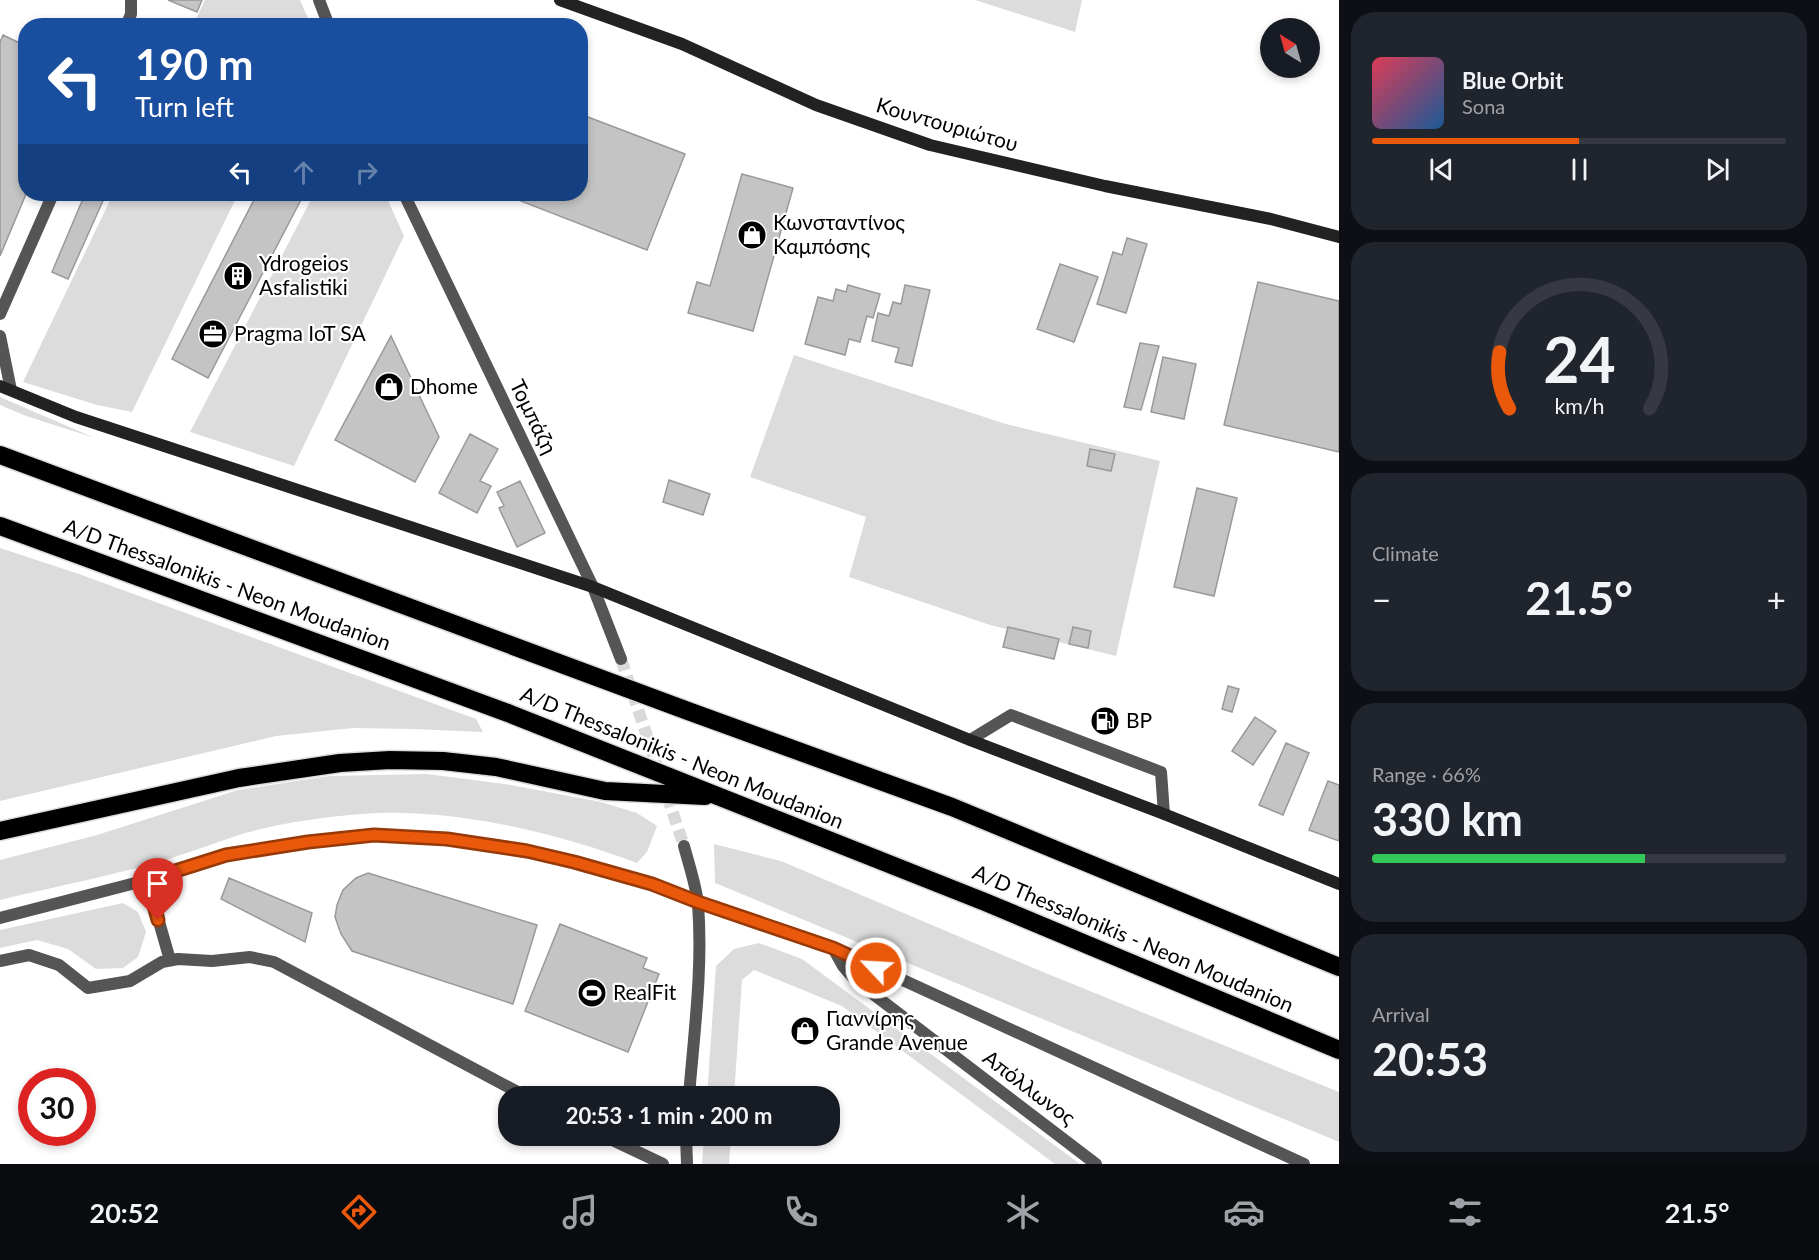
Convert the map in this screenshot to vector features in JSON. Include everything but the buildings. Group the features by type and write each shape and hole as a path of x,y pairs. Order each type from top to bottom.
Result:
{"highway":[{"path":"0,447 28,465"},
{"name":"A/D Thessalonikis - Neon Moudanion","path":"0,455 952,807 1339,967"},
{"name":"A/D Thessalonikis - Neon Moudanion","path":"0,526 508,713 985,902 1339,1050"},
{"path":"0,831 239,778 340,764 390,760 442,761 496,767 604,791 720,797"}],"street":[{"path":"129,18 131,0"},
{"path":"319,0 326,18"},
{"name":"Κουντουριώτου","path":"560,0 682,44 816,105 930,144 1105,186 1271,219 1339,237"},
{"path":"0,314 5,290 50,201"},
{"name":"Τομπάζη","path":"407,201 593,587 621,659"},
{"path":"0,336 6,388 76,417 593,587 970,740 1339,884"},
{"path":"970,740 1011,715 1161,772 1164,814"},
{"path":"0,918 147,880 226,855 308,842 374,835 447,839 527,851 652,884 833,948 1304,1164"},
{"path":"684,846 698,902 698,977 690,1086"},
{"path":"147,880 170,960"},
{"name":"Απόλλωνος","path":"833,948 843,966 856,981 1096,1164"},
{"path":"0,961 29,955 59,965 88,988 130,981 156,965 170,960 212,961 249,957 264,958 506,1086"},
{"path":"625,1146 663,1164"},
{"path":"686,1146 687,1164"}],"shaded area":[{"path":"205,0 300,0 308,18 196,18"},
{"path":"975,0 1082,0 1075,32"},
{"path":"110,201 235,201 132,412 97,405 23,382"},
{"path":"310,201 388,201 404,236 294,466 190,432"},
{"path":"794,355 1006,424 1160,461 1116,656 990,625 849,577 866,517 750,477"},
{"path":"0,397 95,438 26,416 0,405"},
{"path":"0,548 79,574 476,719 483,732 353,728 276,736 0,801"},
{"path":"427,774 511,785 601,802 637,813 657,826 647,852 637,863 572,841 465,818 395,813 332,817 259,829 151,864 0,900 0,860 97,835 238,790 329,776"},
{"path":"714,844 781,861 1043,972 1339,1092 1339,1142 715,883"},
{"path":"123,903 138,912 146,932 138,957 123,968 96,969 68,949 37,940 0,948 0,930"},
{"path":"759,943 802,959 1080,1164 1055,1164 842,1006 754,970 742,980 735,1086 708,1086 716,966 734,949"},
{"path":"703,1146 730,1146 729,1164 702,1164"}],"tunnel":[{"path":"621,659 684,846"}],"place":[{"name":"Κωνσταντίνος Καμπόσης","path":"752,235"},
{"name":"Ydrogeios Asfalistiki","path":"238,276"},
{"name":"Pragma IoT SA","path":"213,334"},
{"name":"Dhome","path":"389,387"},
{"name":"BP","path":"1105,721"},
{"name":"RealFit","path":"592,993"},
{"name":"Γιαννίρης Grande Avenue","path":"805,1031"}],"route":[{"path":"158,920 147,880 226,855 308,842 374,835 447,839 527,851 652,884 833,948 876,968"}]}
